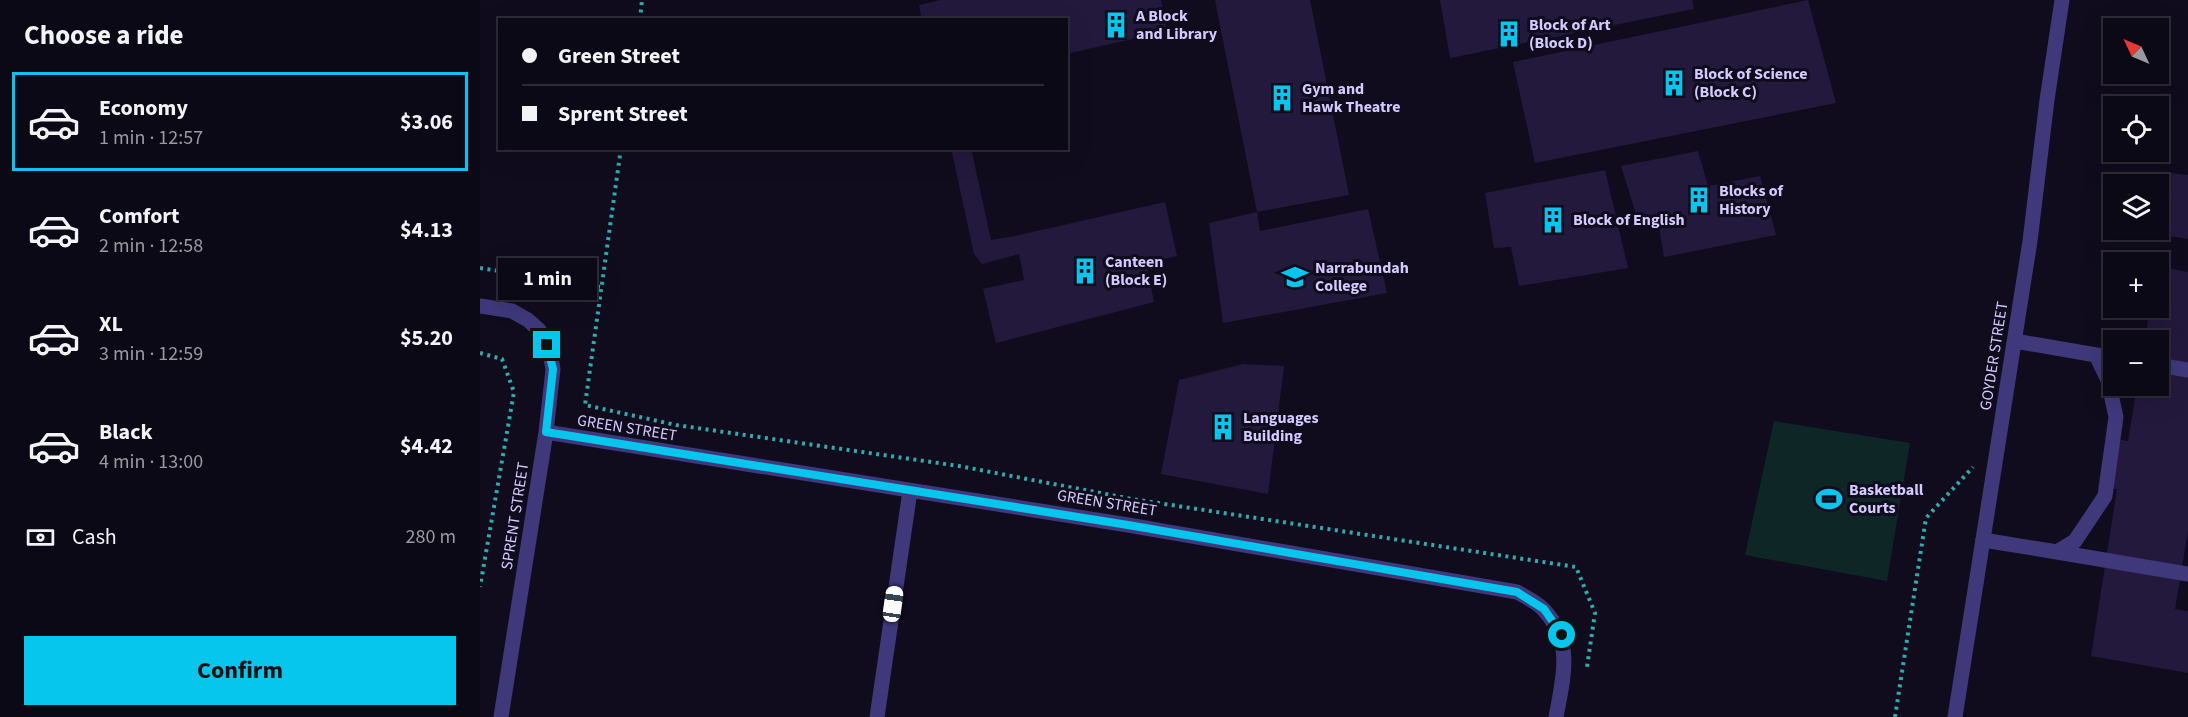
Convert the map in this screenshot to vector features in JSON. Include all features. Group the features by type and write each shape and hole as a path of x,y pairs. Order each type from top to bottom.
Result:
{"street":[{"name":"GOYDER STREET","path":"1955,717 2030,241 2062,0"},
{"name":"SPRENT STREET","path":"480,306 512,311 534,325 547,345 553,369 546,432 501,717"},
{"path":"2015,341 2103,356"},
{"path":"2057,552 2075,540 2105,496 2116,417 2108,380 2096,355"},
{"path":"2169,367 2188,370"},
{"name":"GREEN STREET","path":"546,432 1140,526 1517,592 1544,609 1562,635 1564,668 1556,717"},
{"path":"877,717 910,490"},
{"path":"1983,540 2188,574"}],"path":[{"path":"639,18 642,0"},
{"path":"585,405 621,150"},
{"path":"480,268 600,286"},
{"path":"480,353 502,359 514,392 480,587"},
{"path":"1895,717 1926,518 1974,466"}],"green space":[{"name":"Basketball Courts","path":"1774,421 1910,443 1887,581 1745,555"}],"building":[{"name":"A Block and Library","path":"940,0 1161,0 1167,31 1068,54 1068,18 922,18 919,5"},
{"name":"Gym and Hawk Theatre","path":"1215,0 1310,0 1349,195 1257,212"},
{"name":"Block of Art (Block D)","path":"1440,0 1692,0 1694,9 1450,58"},
{"name":"Block of Science (Block C)","path":"1808,0 1836,103 1535,163 1513,62"},
{"name":"Canteen (Block E)","path":"951,150 971,150 991,240 1165,202 1177,256 1146,263 1154,302 996,343 983,289 1024,280 1019,254 982,264 974,254"},
{"name":"Blocks of History","path":"1698,151 1708,186 1760,176 1776,235 1664,257 1657,215 1637,217 1621,166"},
{"name":"Block of English","path":"1605,170 1628,268 1519,286 1511,247 1494,248 1485,193"},
{"path":"2170,173 2188,175 2188,239 2169,236"},
{"path":"1368,209 1387,293 1223,323 1209,223 1257,212 1260,231"},
{"path":"2169,268 2188,272 2188,531 2175,609 2188,611 2188,673 2091,656 2117,489 2098,488 2106,438 2128,441 2135,396 2169,396 2169,330 2147,330 2148,318 2169,318"},
{"name":"Languages Building","path":"1243,364 1284,366 1268,494 1161,474 1179,380"}],"place":[{"name":"A Block and Library","path":"1116,25"},
{"name":"Block of Art (Block D)","path":"1509,34"},
{"name":"Block of Science (Block C)","path":"1674,83"},
{"name":"Gym and Hawk Theatre","path":"1282,98"},
{"name":"Blocks of History","path":"1699,200"},
{"name":"Block of English","path":"1553,220"},
{"name":"Canteen (Block E)","path":"1085,271"},
{"name":"Narrabundah College","path":"1295,277"},
{"name":"Languages Building","path":"1223,427"},
{"name":"Basketball Courts","path":"1829,499"}],"route":[{"path":"547,345 553,378 546,432 1128,525 1517,592 1544,609 1562,635"}]}
